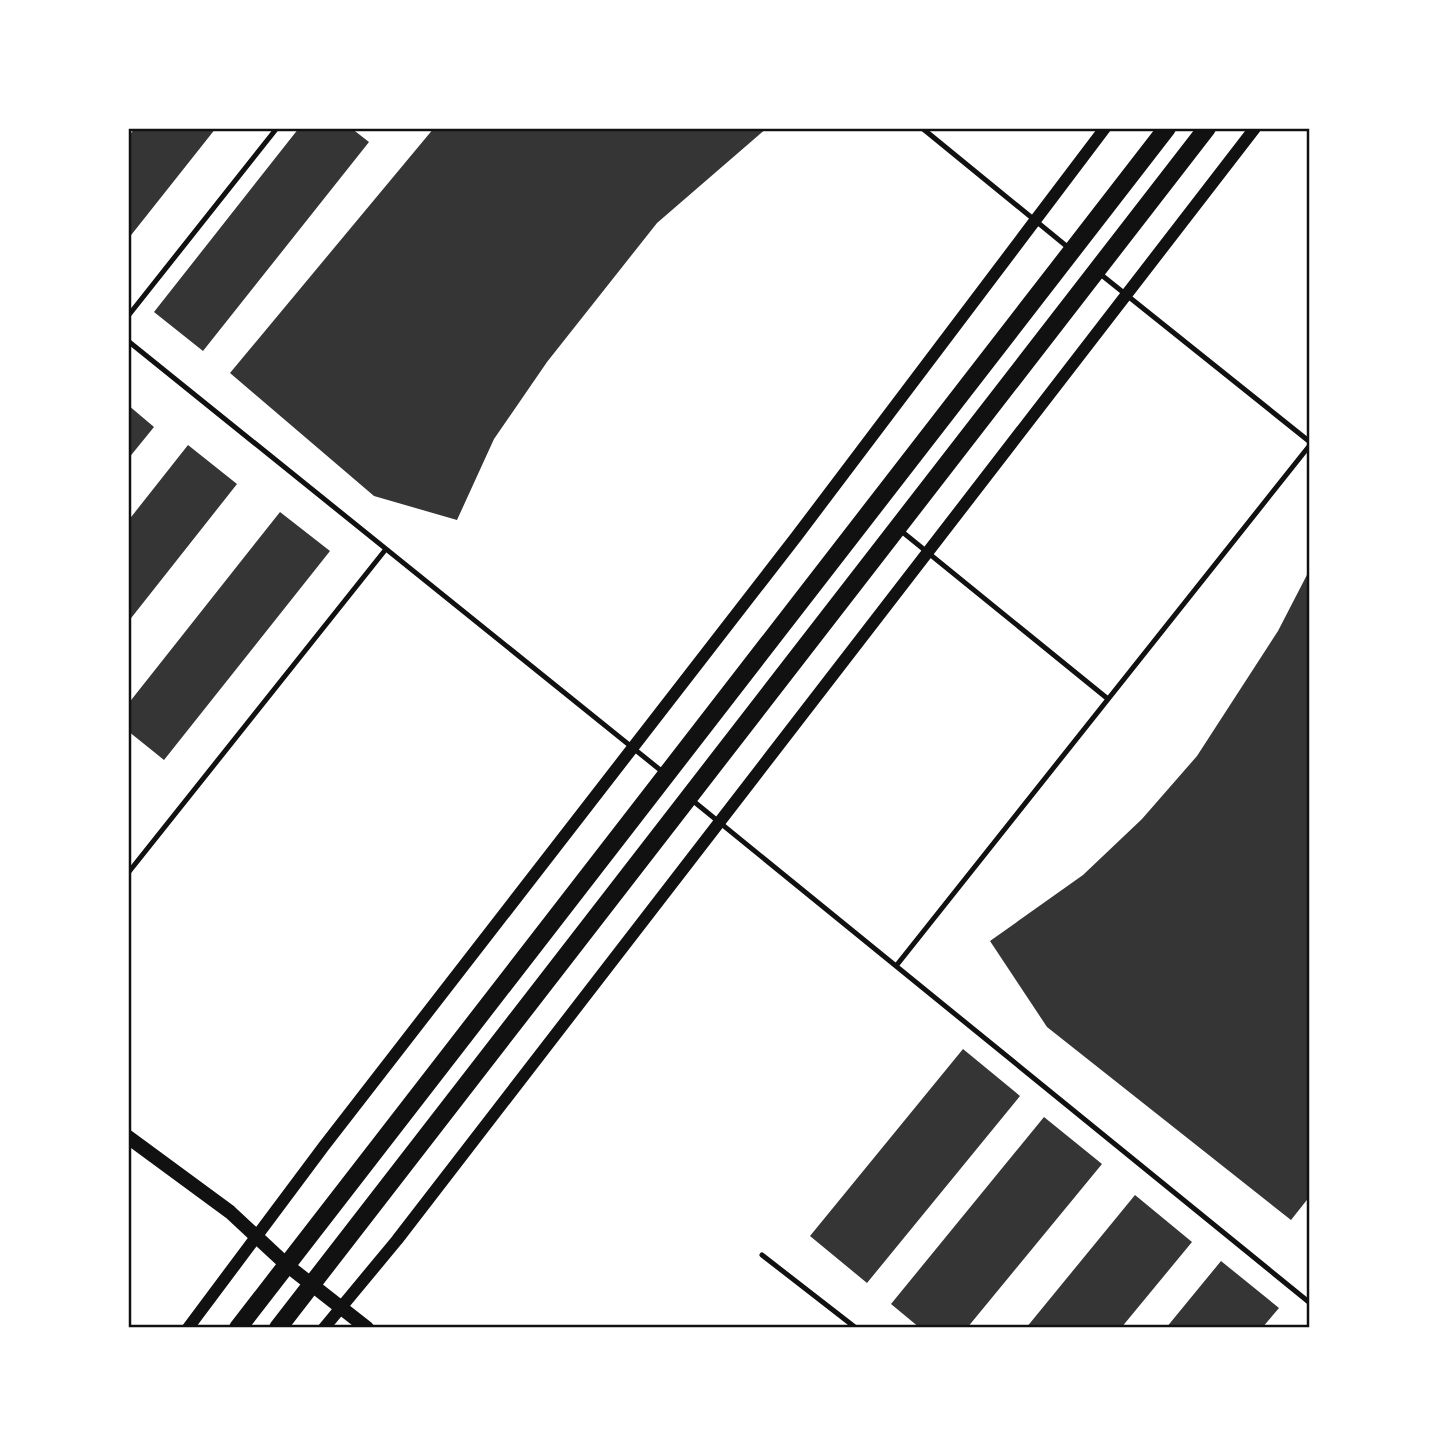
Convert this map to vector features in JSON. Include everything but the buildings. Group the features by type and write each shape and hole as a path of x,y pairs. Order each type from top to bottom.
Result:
{"main road":[{"path":"238,1328 1167,128"},
{"path":"278,1328 1207,128"},
{"path":"128,1137 230,1212 288,1266 368,1328"}],"street":[{"path":"188,1328 324,1146 796,537 1105,128"},
{"path":"324,1328 405,1229 1255,128"}],"lane":[{"path":"128,316 278,128"},
{"path":"922,128 1072,251"},
{"path":"896,966 1310,443 1097,271"},
{"path":"128,341 667,775"},
{"path":"897,528 1108,699"},
{"path":"128,873 386,549"},
{"path":"689,798 1310,1303"},
{"path":"762,1255 856,1328"}]}
